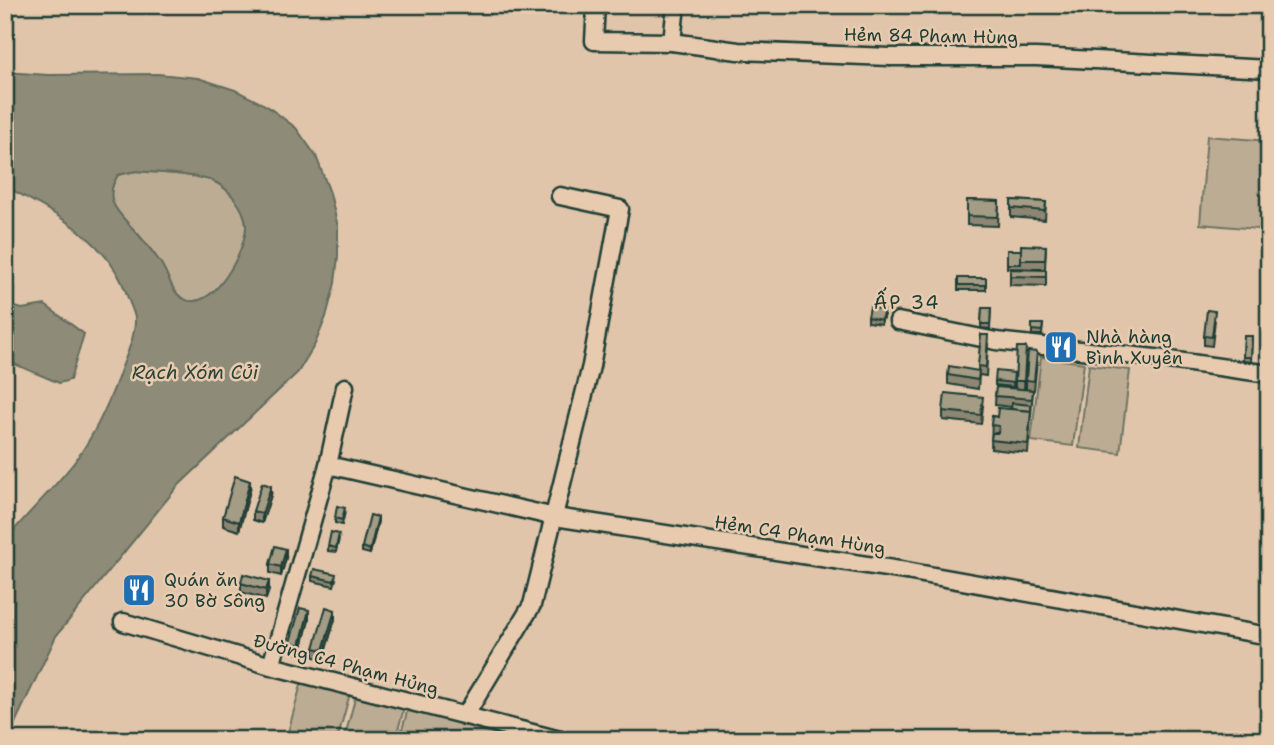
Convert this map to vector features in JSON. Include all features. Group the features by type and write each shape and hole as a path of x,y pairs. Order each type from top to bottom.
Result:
{"street":[{"name":"Hẻm 84 Phạm Hùng","path":"596,5 594,41 672,42 738,51 890,57 1036,57 1269,69"},
{"path":"672,42 676,5"},
{"path":"465,716 532,605 591,366 620,209 560,196"},
{"path":"898,321 996,341 1155,358 1269,374"},
{"path":"271,666 328,465 345,387"},
{"name":"Hẻm C4 Phạm Hùng","path":"328,465 555,517 906,571 1269,636"},
{"name":"Đường C4 Phạm Hủng","path":"123,622 271,666 560,740"}],"shaded area":[{"path":"1207,136 1269,141 1269,230 1200,224"},
{"path":"136,171 208,179 226,189 239,205 246,224 241,248 226,277 205,298 193,301 178,295 160,262 113,204 111,191 118,175"},
{"path":"1041,357 1084,363 1073,446 1031,441"},
{"path":"1089,365 1130,370 1120,453 1079,448"},
{"path":"303,677 351,690 337,740 286,740"},
{"path":"357,691 405,705 395,740 344,740"},
{"path":"408,709 513,739 513,740 399,740"}],"water":[{"name":"Rạch Xóm Củi","path":"5,72 48,75 158,74 198,78 235,90 267,106 296,128 316,156 330,193 338,227 335,283 326,317 315,344 298,372 177,487 56,636 7,740 5,541 68,471 89,440 106,408 127,354 135,318 120,278 94,244 61,218 5,186","holes":["136,171 208,179 220,185 239,205 246,224 241,248 226,277 205,298 193,301 178,295 163,266 115,207 111,192 118,175"]},
{"path":"5,304 22,309 45,305 84,334 70,380 59,383 5,360"}],"building":[{"path":"967,200 999,201 998,217 967,216"},
{"path":"1011,200 1046,202 1045,211 1011,208"},
{"path":"1021,245 1046,246 1045,260 1021,260"},
{"path":"1007,250 1021,250 1021,264 1007,264"},
{"path":"1010,269 1046,270 1046,277 1010,276"},
{"path":"958,278 986,278 986,285 958,285"},
{"path":"870,307 884,310 881,320 868,317"},
{"path":"982,308 991,308 990,324 981,324"},
{"path":"1207,310 1215,311 1212,337 1204,336"},
{"path":"1032,324 1043,324 1042,331 1032,330"},
{"path":"981,335 988,335 986,367 978,366"},
{"path":"1244,336 1252,336 1251,357 1243,357"},
{"path":"1017,347 1026,347 1024,381 1015,381"},
{"path":"1028,351 1037,352 1034,381 1026,380"},
{"path":"949,366 979,371 978,380 948,375"},
{"path":"996,371 1014,373 1013,383 995,381"},
{"path":"996,387 1033,390 1032,399 995,396"},
{"path":"945,393 983,397 981,415 943,411"},
{"path":"1012,403 1031,405 1031,411 1011,409"},
{"path":"998,408 1031,411 1028,444 991,440 992,433 998,433 999,426 991,425 992,416 997,417"},
{"path":"235,476 250,481 239,522 223,517"},
{"path":"262,483 271,486 262,514 253,511"},
{"path":"337,506 345,508 342,520 335,518"},
{"path":"370,515 378,517 370,550 362,547"},
{"path":"331,532 339,534 336,548 328,546"},
{"path":"275,546 286,549 281,567 270,564"},
{"path":"314,569 336,574 334,581 312,576"},
{"path":"243,574 269,581 266,590 241,583"},
{"path":"326,607 335,610 323,650 314,648"},
{"path":"300,608 309,610 300,645 290,642"}],"place":[{"name":"Nhà hàng Bình Xuyên","path":"1061,347"},
{"name":"Quán ăn 30 Bờ Sông","path":"139,590"}],"district":[{"name":"ẤP 34","path":"907,302"}]}
